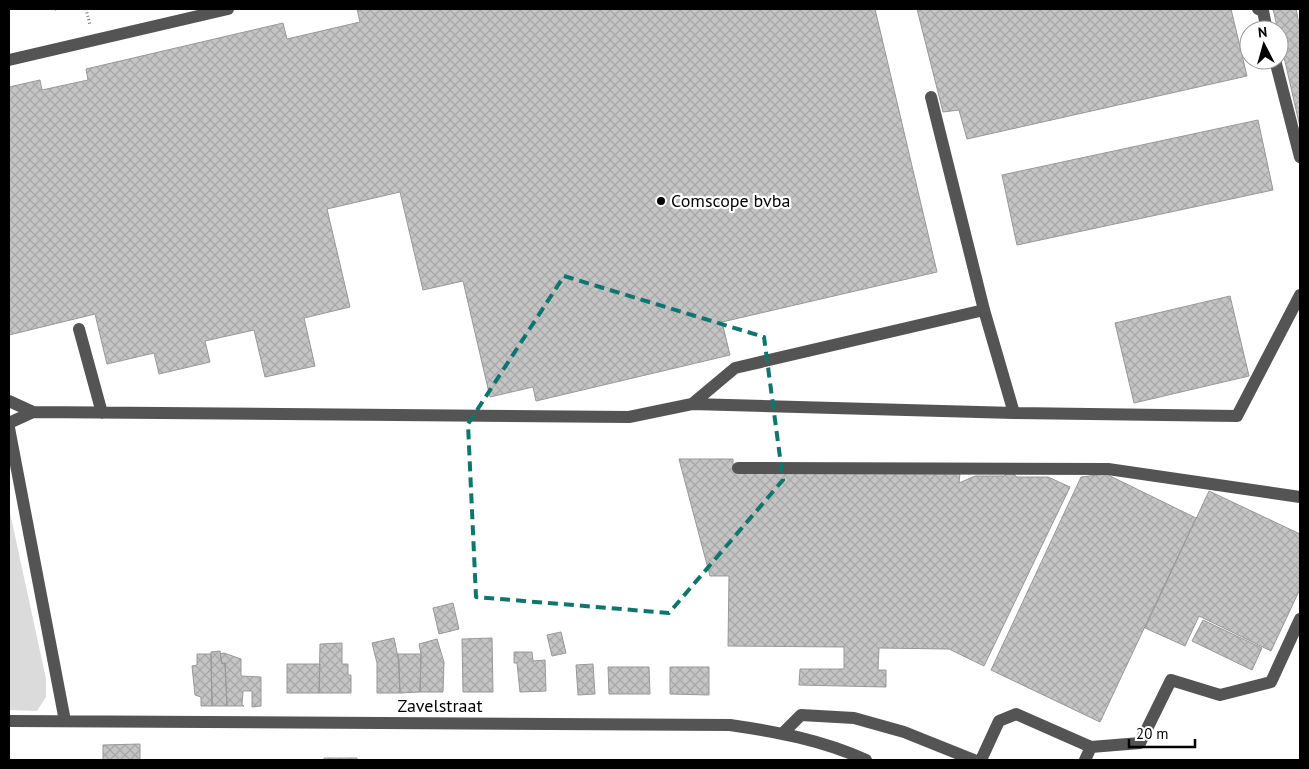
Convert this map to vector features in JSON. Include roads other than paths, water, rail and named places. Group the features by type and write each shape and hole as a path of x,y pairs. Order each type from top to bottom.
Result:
{"street":[{"path":"9,60 228,9"},
{"path":"1258,9 1262,11 1264,20"},
{"path":"1278,70 1300,157"},
{"path":"931,97 984,310 1014,413"},
{"path":"9,401 32,412 102,413 630,417 692,404 1014,413 1237,416 1300,295"},
{"path":"692,404 735,368 984,310"},
{"path":"79,329 102,413"},
{"path":"9,423 32,412"},
{"path":"9,428 65,721"},
{"path":"738,468 1108,469 1300,497"},
{"path":"981,760 999,721 1016,714 1091,747 1140,743 1171,680 1220,695 1271,682 1300,619"},
{"path":"783,733 801,715 854,718 904,732 943,755 974,760"},
{"name":"Zavelstraat","path":"9,720 730,726 783,733 846,751 866,760"},
{"path":"1085,760 1091,747"}],"place":[{"name":"Comscope bvba","path":"661,201"}]}
